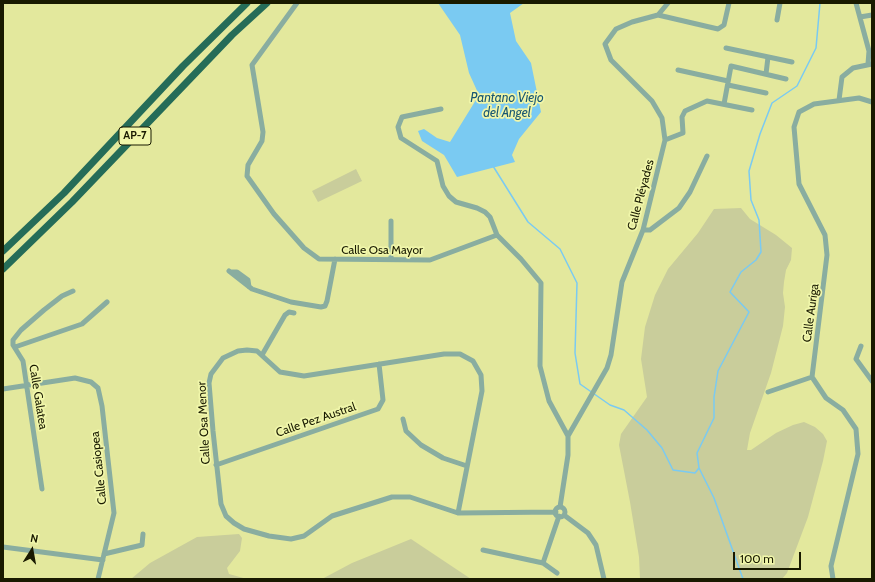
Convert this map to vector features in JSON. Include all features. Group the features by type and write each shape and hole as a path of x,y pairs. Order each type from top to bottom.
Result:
{"highway":[{"name":"AP-7","path":"3,251 64,193 183,66 247,3"},
{"name":"AP-7","path":"3,269 72,202 232,35 267,3"}],"street":[{"name":"Calle Osa Mayor","path":"297,3 252,65 263,132 262,142 248,165 247,176 274,214 304,248 319,259 430,260 497,235"},
{"path":"668,3 658,15 718,29 724,25 729,3"},
{"path":"777,20 780,3"},
{"path":"840,100 842,77 853,68 870,64 870,51 856,3"},
{"name":"Calle Pléyades","path":"568,436 607,368 612,355 622,282 643,230 665,140 662,118 652,101 611,60 605,44 616,30 632,22 658,15"},
{"path":"860,17 872,15"},
{"path":"865,35 872,33"},
{"path":"726,48 792,62"},
{"path":"766,74 768,57"},
{"path":"724,104 731,66 786,79"},
{"path":"678,70 766,93"},
{"name":"Calle Auriga","path":"812,377 827,255 825,235 798,184 794,127 800,112 814,104 859,98 872,102"},
{"path":"665,140 683,132 682,117 685,111 707,101 752,110"},
{"path":"441,109 402,118 398,127 401,138 437,161 443,186 449,196 456,202 485,212 490,218 497,235 521,259 541,283 540,366 549,401 568,436 568,455 560,507 543,563"},
{"path":"643,230 650,230 679,208 690,192 707,156"},
{"path":"390,221 391,259"},
{"path":"230,272 249,287 291,302 321,308 325,306 327,301 335,259"},
{"path":"73,291 62,296 21,330 13,340 15,347 82,324 107,302"},
{"path":"294,313 289,312 285,315 262,355 280,372 304,376 444,354 460,354 473,361 481,375 482,390 458,513"},
{"path":"861,346 856,359 872,381"},
{"name":"Calle Galatea","path":"15,347 23,361 42,489"},
{"name":"Calle Osa Menor","path":"262,355 257,351 238,351 223,358 211,374 209,383 221,504 226,516 244,529 269,536 291,539 304,536 332,516 392,497 410,497 458,513 564,515"},
{"name":"Calle Pez Austral","path":"216,465 378,409 383,400 379,364"},
{"path":"768,392 812,377 826,398 843,410 856,429 858,454 831,566 833,579"},
{"name":"Calle Casiopea","path":"27,386 75,378 91,382 98,388 102,406 114,513 98,579"},
{"path":"3,390 27,386"},
{"path":"403,419 406,431 420,445 443,458 467,466"},
{"path":"560,507 564,508 564,515 588,533 596,546 604,579"},
{"path":"104,554 142,545 143,534"},
{"path":"3,547 102,560"},
{"path":"483,550 543,563 557,573"}],"green space":[{"path":"356,169 362,181 318,202 312,191"},
{"path":"741,208 750,219 776,235 792,248 791,260 786,270 784,282 783,293 785,307 783,326 771,373 750,433 747,450 751,450 776,433 793,425 804,422 815,427 823,434 827,441 808,517 787,573 782,579 640,579 639,557 619,445 621,434 647,397 641,359 645,327 655,295 668,269 698,233 714,209"},
{"path":"239,534 242,538 240,551 227,568 229,574 247,579 131,579 150,563 197,537"},
{"path":"411,539 471,579 322,579 352,563"}],"water":[{"name":"Pantano Viejo del Angel","path":"438,3 524,3 510,13 516,41 531,63 541,112 519,139 512,155 515,162 457,177 444,155 422,141 418,131 424,129 437,138 450,142 479,95 469,73 460,35"}],"waterway":[{"path":"743,579 714,498 699,468 697,453 714,418 714,397 718,371 749,312 730,292 741,272 756,260 761,252 759,220 751,200 749,171 760,134 772,103 797,86 816,48 820,3"},
{"path":"493,166 528,222 560,249 577,283 575,353 580,384 610,405 624,410 647,430 662,448 673,470 695,473 699,468"}]}
